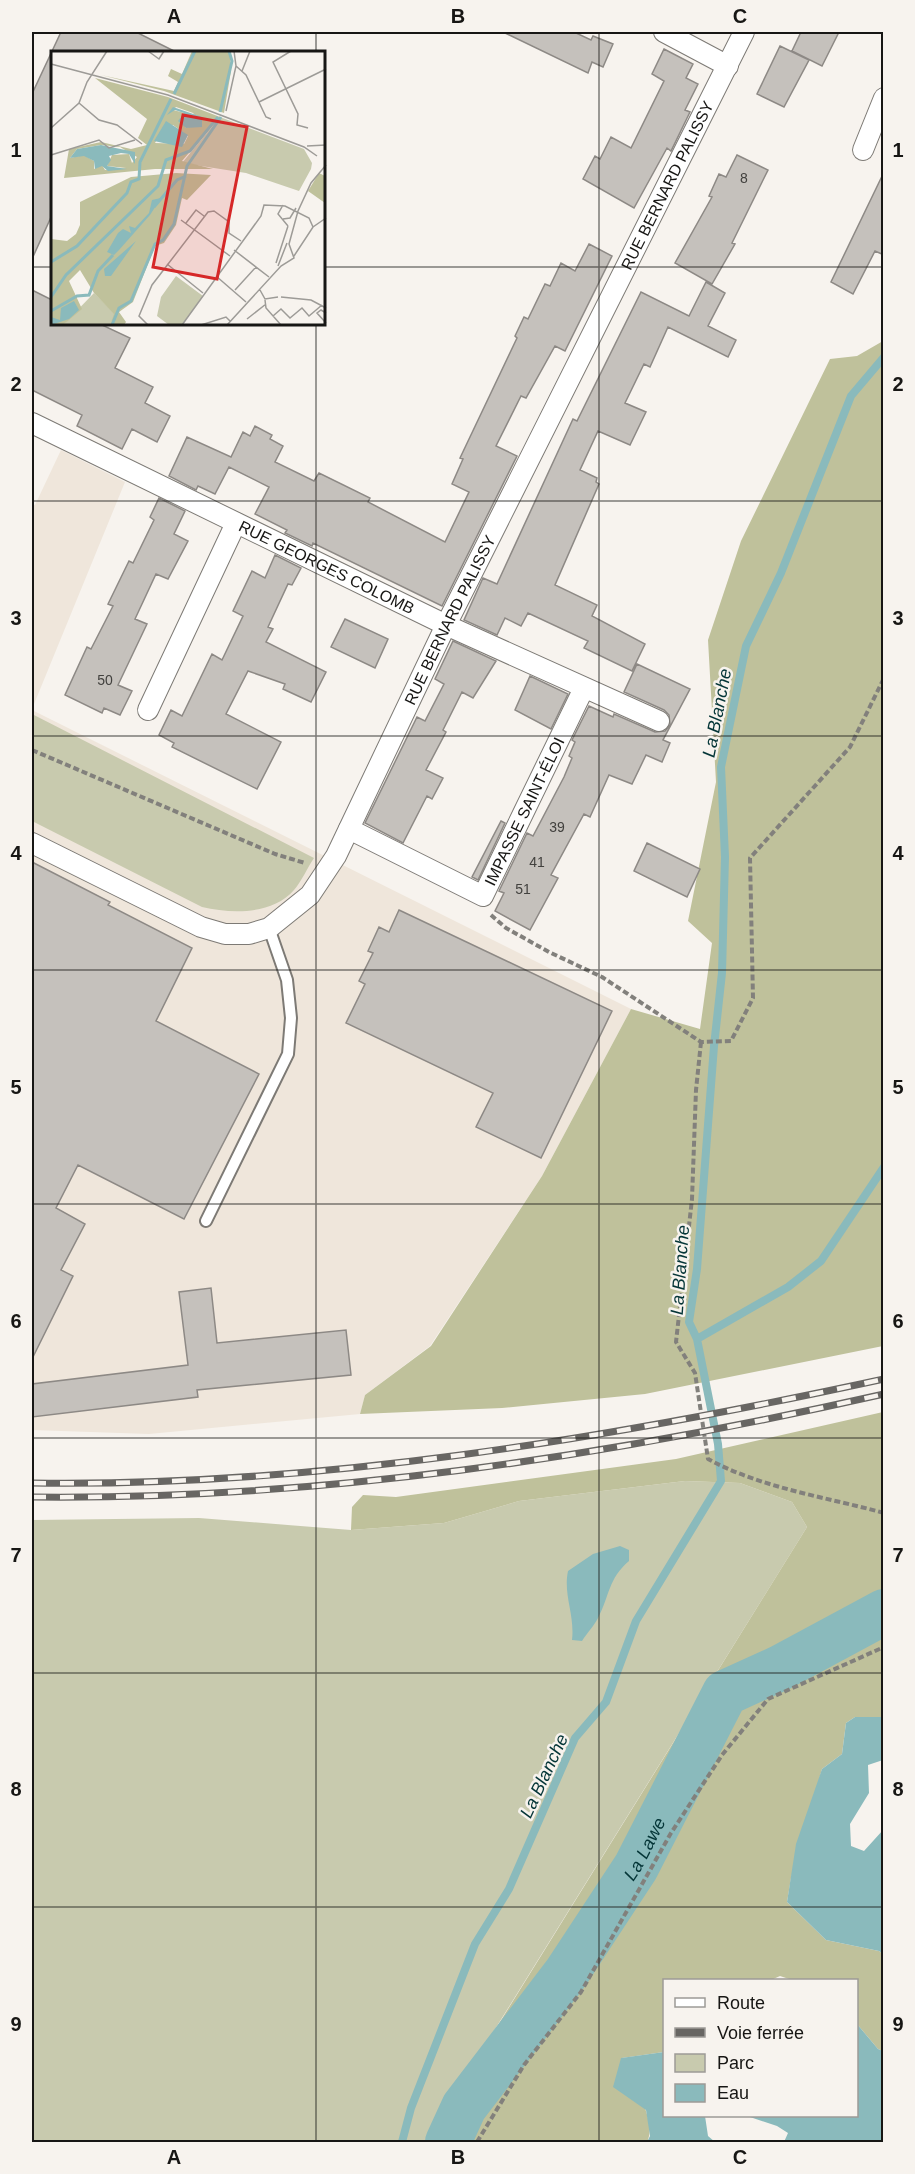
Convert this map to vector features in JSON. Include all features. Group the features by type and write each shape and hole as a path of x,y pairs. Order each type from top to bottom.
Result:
{"street":[{"path":"664,32 728,66"},
{"name":"RUE BERNARD PALISSY","path":"32,843 201,927 225,934 249,934 269,928 288,916 310,895 336,856 446,625 744,32"},
{"path":"863,150 884,98"},
{"name":"RUE GEORGES COLOMB","path":"32,423 446,625 659,721"},
{"path":"148,710 236,523"},
{"name":"IMPASSE SAINT-ÉLOI","path":"349,829 483,896 584,688"}],"lane":[{"path":"206,1221 288,1054 291,1018 287,980 269,928"}],"path":[{"path":"483,896 488,912 506,928 559,957 602,976 703,1042 731,1041 753,998 750,858 850,747 884,678"},
{"path":"32,750 275,854 303,863 336,856"},
{"path":"703,1042 696,1090 693,1199 676,1341 695,1373 708,1459 724,1467 791,1490 884,1514"},
{"path":"477,2142 524,2065 582,1992 671,1833 722,1755 768,1699 884,1647"}],"shaded area":[{"path":"61,450 125,482 32,709 32,504 35,505"},
{"path":"32,710 631,1009 542,1176 430,1346 365,1395 360,1414 149,1434 32,1430"}],"green space":[{"path":"883,341 883,1346 645,1394 502,1408 360,1414 365,1395 431,1346 542,1176 631,1009 700,1029 712,943 688,921 716,782 708,640 741,541 830,359 857,356"},
{"path":"32,714 314,858 300,883 285,898 275,904 251,911 226,911 202,907 32,821"},
{"path":"883,1412 883,1717 855,1717 846,1723 842,1754 822,1769 791,1878 787,1902 826,1940 879,1951 883,1954 883,2051 878,2049 858,2025 858,1979 789,1979 780,1976 773,1979 663,1979 663,2052 622,2058 646,2112 649,2123 647,2142 430,2142 433,2130 807,1527 792,1502 740,1483 685,1481 519,1501 444,1523 351,1530 352,1507 363,1495 396,1497 676,1459"},
{"path":"685,1481 740,1483 792,1502 807,1527 433,2129 430,2142 32,2142 32,1520 199,1518 351,1530 444,1523 519,1501"}],"water":[{"path":"620,1546 629,1550 629,1561 617,1574 602,1610 582,1641 572,1640 567,1588 568,1571 593,1554"},
{"path":"855,1717 883,1717 883,1760 868,1765 869,1793 850,1824 851,1846 864,1851 883,1830 883,1954 879,1951 826,1940 787,1902 796,1844 822,1769 842,1754 846,1723"},
{"path":"858,2025 878,2049 883,2051 883,2142 784,2142 788,2133 777,2126 750,2117 858,2117"},
{"path":"663,2052 663,2117 705,2117 708,2136 715,2142 647,2142 650,2136 646,2110 613,2087 621,2058"}],"building":[{"path":"61,32 136,32 174,51 52,51"},
{"path":"503,32 574,32 591,40 593,36 613,44 603,67 592,62 588,73"},
{"path":"801,32 839,32 822,66 792,51"},
{"path":"780,46 809,60 784,107 757,94"},
{"path":"664,49 693,64 686,78 698,84 685,110 690,112 671,151 667,148 634,208 583,179 595,156 600,159 611,137 631,148 664,81 652,74"},
{"path":"51,53 51,217 32,259 32,94"},
{"path":"737,155 768,170 732,243 735,244 712,284 675,263 712,197 709,196 719,174 726,177"},
{"path":"884,172 884,255 875,251 853,294 831,282"},
{"path":"589,244 612,256 565,351 555,346 526,398 521,396 496,446 517,456 442,606 313,543 312,546 285,533 287,530 255,514 269,487 229,467 215,494 198,486 196,490 169,476 187,437 231,457 243,432 250,436 255,426 272,435 270,439 283,446 275,462 314,481 319,473 370,498 368,502 445,542 469,492 452,484 463,459 460,458 517,338 515,336 524,317 528,319 545,284 550,286 561,263 575,271"},
{"path":"706,282 725,293 708,326 736,340 728,357 668,327 650,367 644,364 625,403 646,412 630,445 598,431 580,470 597,478 596,482 599,484 555,585 597,605 592,616 645,644 632,671 584,648 588,641 528,613 521,626 505,618 497,635 464,620 483,578 497,584 573,419 577,421 641,292 689,316"},
{"path":"32,290 51,300 51,326 104,326 130,338 115,368 153,387 145,403 170,416 157,442 132,429 122,449 77,426 82,415 32,390"},
{"path":"159,498 185,511 174,534 188,541 168,579 156,574 135,619 147,624 118,685 132,691 120,715 104,708 102,713 65,695 87,647 91,649 113,606 108,604 129,561 133,563 154,520 150,517"},
{"path":"275,555 301,568 292,585 288,584 268,627 273,629 266,642 326,672 311,702 283,689 285,684 248,671 226,714 281,742 257,789 172,747 174,743 159,735 171,710 182,716 212,654 222,660 243,616 233,611 252,571 265,578"},
{"path":"345,619 388,639 375,668 331,647"},
{"path":"453,641 496,661 473,698 462,692 443,730 446,732 426,770 443,778 432,799 427,796 403,843 365,823 417,717 425,721 444,684 435,679"},
{"path":"637,664 690,689 663,740 670,743 662,762 646,755 632,784 609,775 590,817 584,814 551,875 558,878 530,930 495,911 504,893 499,891 527,833 533,836 564,777 572,758 569,756 575,742 572,740 589,706 655,732 665,731 670,725 669,715 664,710 624,692"},
{"path":"530,676 568,694 551,729 515,710"},
{"path":"501,821 505,823 478,880 472,877"},
{"path":"647,843 700,869 687,897 634,871"},
{"path":"32,862 110,902 108,905 192,948 156,1021 259,1074 184,1219 78,1165 56,1208 85,1224 61,1270 73,1276 32,1359"},
{"path":"399,910 612,1011 541,1158 476,1127 493,1093 346,1023 365,984 359,981 373,953 368,951 379,927 389,932"},
{"path":"211,1288 217,1343 346,1330 351,1375 197,1390 198,1397 32,1417 32,1384 188,1365 179,1292"}],"waterway":[{"name":"La Blanche","path":"402,2142 411,2108 475,1944 509,1889 575,1738 606,1702 636,1621 721,1481 718,1444 697,1339 689,1322 697,1269 714,1046 722,973 725,857 721,767 746,646 781,573 851,396 884,357"},
{"path":"697,1339 788,1287 821,1261 884,1167"},
{"name":"La Lawe","path":"448,2142 464,2107 567,1972 636,1867 725,1693 780,1668 884,1612"}],"railway":[{"path":"32,1483 139,1482 246,1477 353,1468 460,1455 674,1421 884,1379"},
{"path":"32,1497 139,1496 247,1491 461,1470 673,1437 884,1394"}]}
